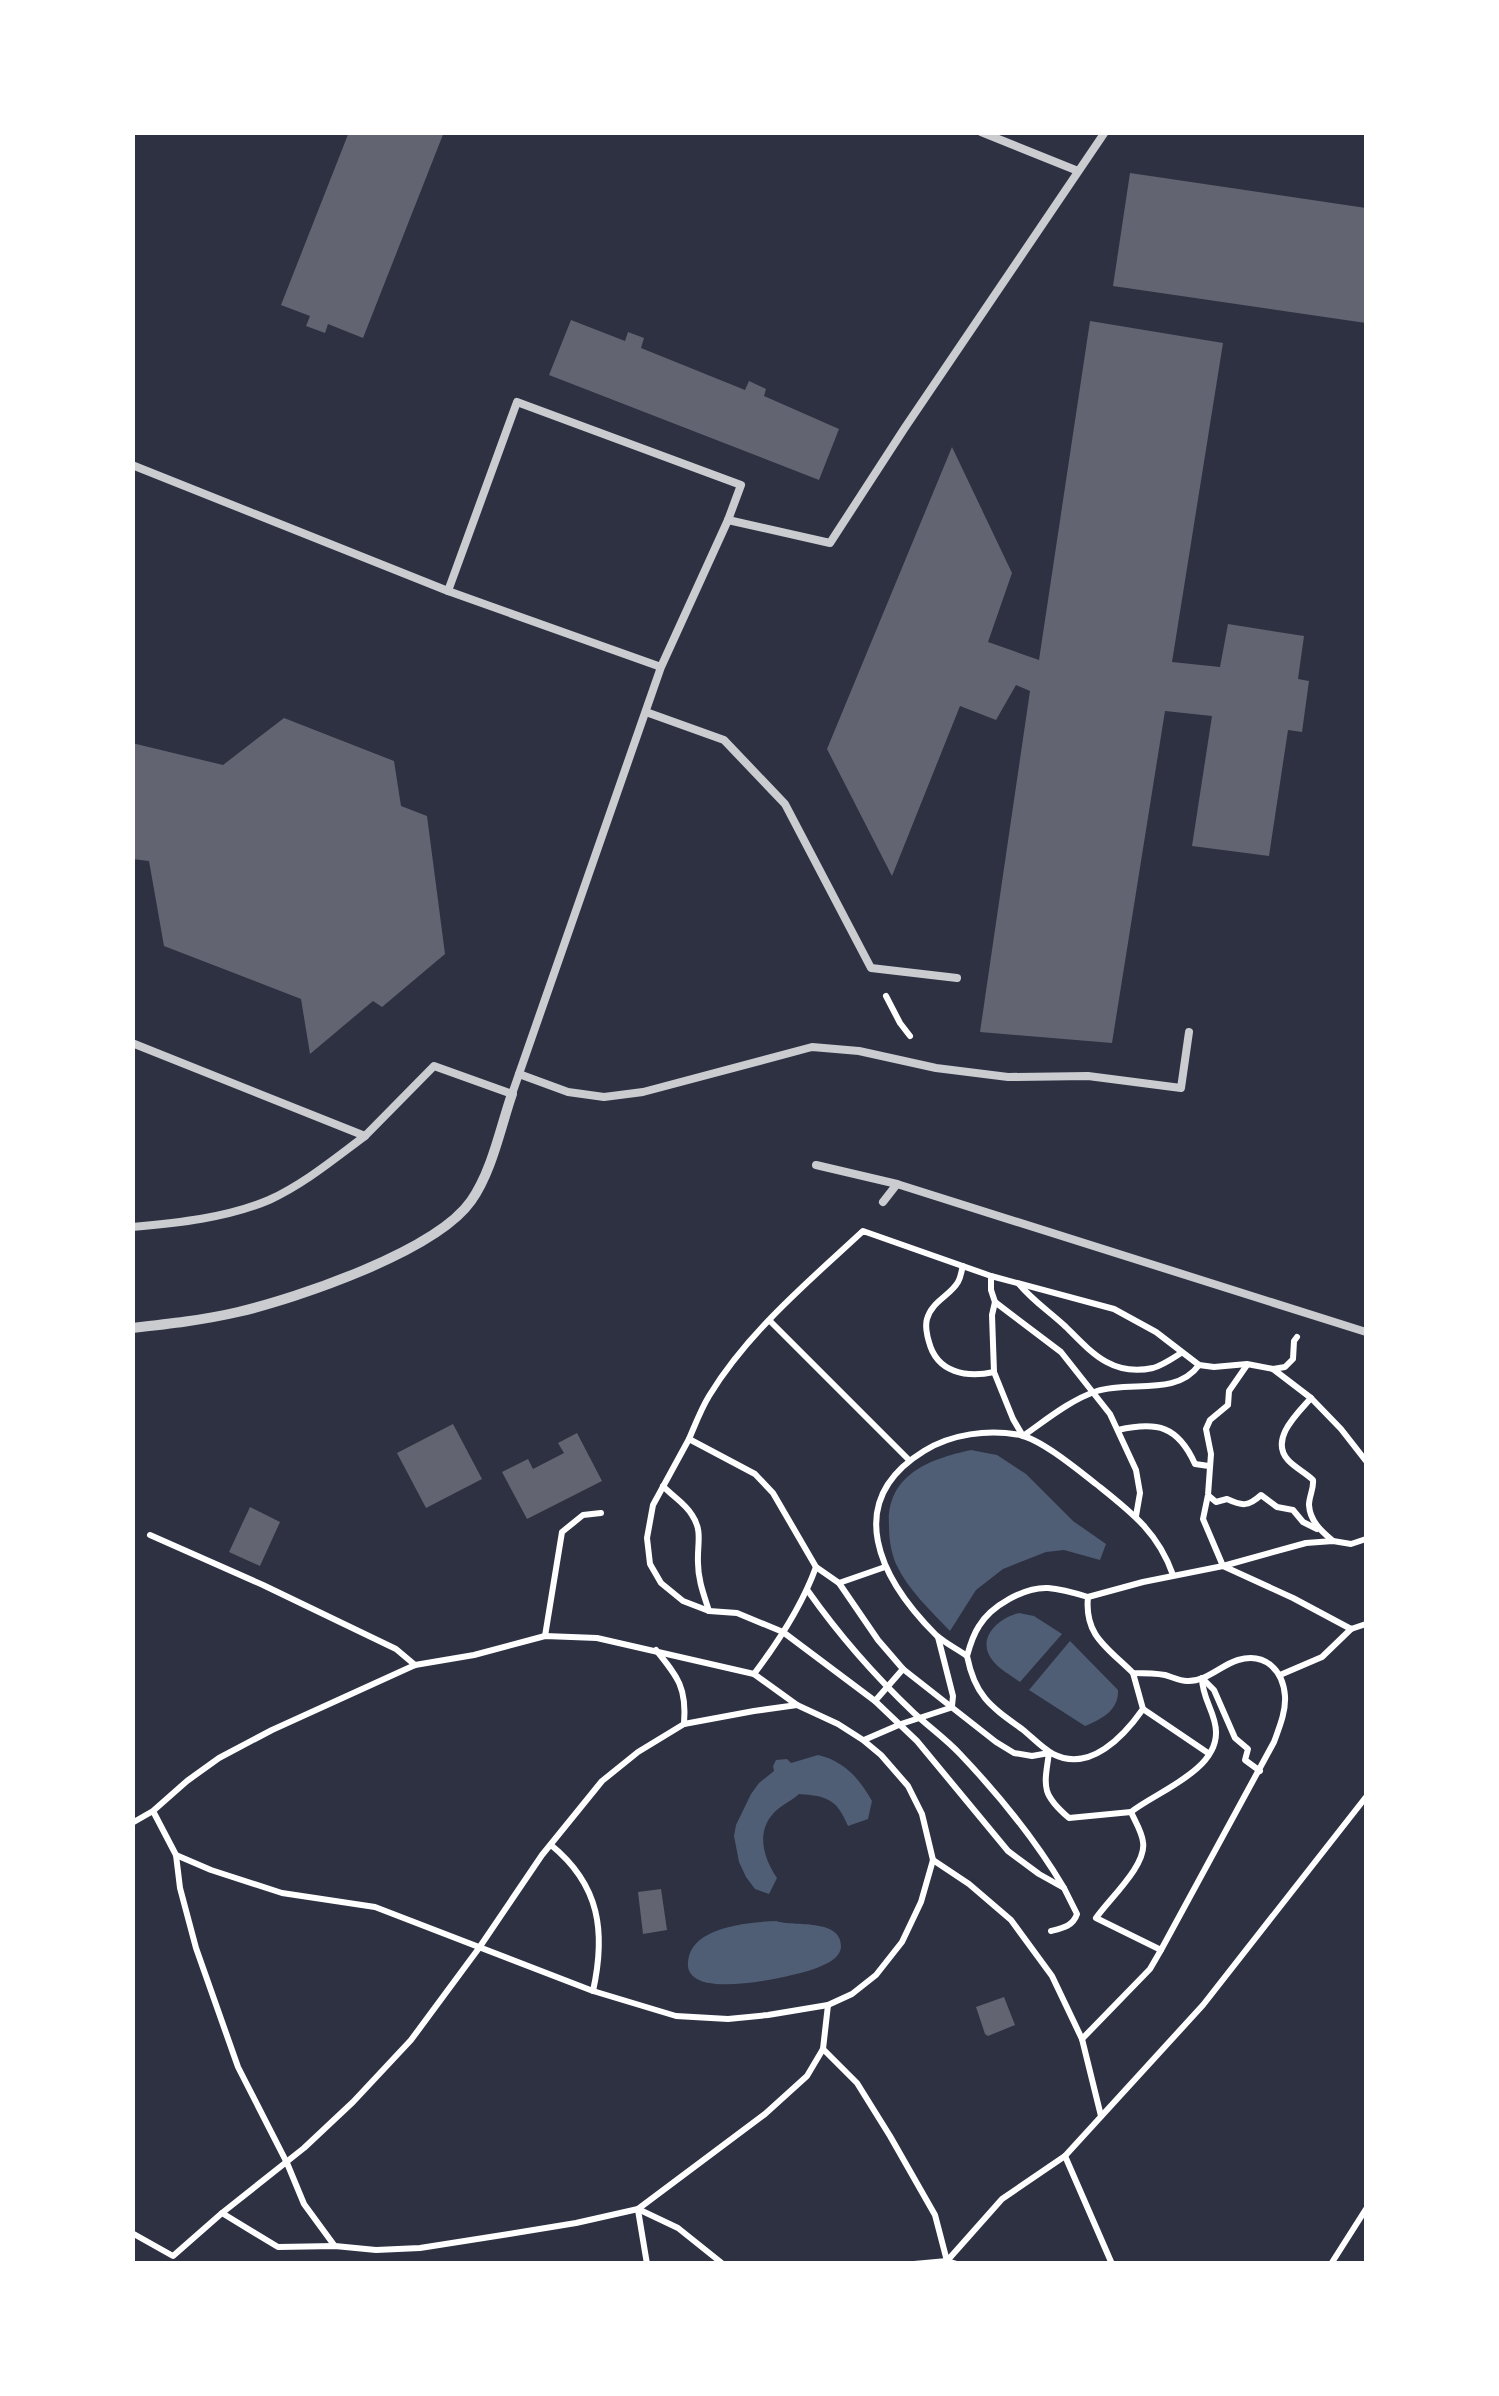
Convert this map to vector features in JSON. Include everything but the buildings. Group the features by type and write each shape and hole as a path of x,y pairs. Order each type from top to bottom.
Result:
{"street":[{"path":"132,1328 179,1324 240,1311 356,1274 413,1247 447,1225 470,1203 484,1178 512,1094"}],"lane":[{"path":"980,132 1078,171"},
{"path":"728,520 830,543 1105,132"},
{"path":"132,1227 216,1215 267,1200 312,1176 365,1136 434,1066 512,1094 661,668 741,484 516,402 448,591"},
{"path":"132,465 448,591 661,668"},
{"path":"646,712 724,740 785,804 871,968 957,978"},
{"path":"519,1074 568,1092 604,1097 643,1092 812,1046 859,1050 936,1068 1008,1077 1088,1076 1180,1088 1189,1032"},
{"path":"132,1043 365,1136"},
{"path":"816,1164 897,1184 1366,1332"},
{"path":"883,1202 897,1184"}],"path":[{"path":"871,968 900,1023 936,1068"},
{"path":"1064,1888 1008,1851 948,1776 875,1701 783,1632 737,1613 709,1611 683,1601 661,1583 650,1564 647,1538 653,1505 707,1399 734,1360 863,1232 992,1276 1114,1309 1156,1332 1199,1365 1248,1364 1273,1370 1311,1398 1366,1461"},
{"path":"963,1266 958,1283 936,1302 926,1320 927,1338 932,1354 944,1367 976,1376 994,1372"},
{"path":"992,1276 994,1372 1024,1436"},
{"path":"1018,1283 1100,1360 1124,1368 1154,1368 1182,1353"},
{"path":"994,1302 1061,1352 1110,1414 1136,1470 1140,1493 1136,1516"},
{"path":"1273,1370 1285,1367 1293,1359 1301,1312"},
{"path":"770,1321 909,1460"},
{"path":"1248,1364 1228,1391 1228,1404 1206,1429 1212,1454 1203,1519 1224,1566 1351,1629"},
{"path":"1024,1436 1092,1392 1182,1380 1199,1365"},
{"path":"1311,1398 1287,1426 1282,1450 1288,1460 1313,1480 1309,1504 1317,1529"},
{"path":"1118,1430 1153,1425 1164,1428 1175,1434 1195,1464 1210,1466"},
{"path":"967,1656 938,1637 898,1588 878,1545 875,1521 891,1476 932,1446 960,1436 1024,1436 1066,1460 1136,1516 1160,1544 1174,1575"},
{"path":"689,1438 755,1474 773,1493 816,1567 840,1583 878,1640 903,1669 996,1742 1032,1756 1049,1752"},
{"path":"662,1486 684,1504 701,1532 700,1584 709,1611"},
{"path":"1208,1495 1216,1502 1226,1499 1241,1506 1261,1495 1277,1507 1293,1510 1303,1522 1333,1540"},
{"path":"545,1636 562,1532 583,1515 601,1513"},
{"path":"150,1535 396,1649 416,1665"},
{"path":"1144,1709 1115,1744 1082,1758 1064,1759 1049,1752 985,1699 972,1678 967,1656 973,1637 981,1621 998,1607 1043,1587 1088,1597 1306,1543 1333,1540 1351,1544 1366,1538"},
{"path":"754,1674 808,1591 816,1567"},
{"path":"840,1583 886,1567"},
{"path":"808,1591 832,1626 887,1688 958,1752 1043,1852 1078,1914 1064,1928 1051,1931"},
{"path":"1088,1597 1086,1612 1092,1632 1133,1673 1144,1709 1208,1753"},
{"path":"1280,1675 1322,1657 1351,1629 1366,1624"},
{"path":"132,1823 153,1811 218,1758 416,1665 545,1636 596,1638 754,1674 796,1705 863,1740 908,1786 922,1814 933,1860 902,1942 876,1975 852,1994 828,2005 728,2019 676,2016 593,1992 375,1908 282,1893 176,1854"},
{"path":"938,1637 952,1707"},
{"path":"656,1650 678,1677 686,1705 684,1724"},
{"path":"1082,2039 1150,1969 1260,1771 1274,1742 1285,1698 1280,1675 1271,1662 1258,1658 1239,1659 1187,1682 1164,1675 1133,1673"},
{"path":"875,1701 903,1669"},
{"path":"1049,1752 1045,1780 1048,1798 1068,1818 1131,1812 1190,1775 1215,1742 1216,1729 1202,1692 1202,1678"},
{"path":"1202,1678 1214,1690 1235,1738 1248,1749 1245,1760 1260,1771"},
{"path":"132,2233 173,2256 287,2163 353,2102 411,2040 551,1844 602,1780 684,1724 796,1705"},
{"path":"863,1740 952,1707"},
{"path":"947,2261 1002,2198 1065,2156 1203,2005 1366,1797"},
{"path":"153,1811 176,1854 180,1888 196,1948 232,2050 304,2204 335,2246"},
{"path":"1131,1812 1143,1842 1142,1856 1096,1918 1161,1950"},
{"path":"551,1844 583,1878 593,1900 600,1948 593,1992"},
{"path":"933,1860 1011,1920 1052,1976 1082,2039 1101,2117"},
{"path":"222,2213 278,2247 376,2250 420,2248 638,2209 766,2114 807,2076 823,2049 828,2005"},
{"path":"823,2049 857,2082 890,2136 935,2215 947,2261"},
{"path":"1065,2156 1112,2264"},
{"path":"1331,2264 1366,2208"},
{"path":"638,2209 647,2264"},
{"path":"638,2209 678,2228 723,2264"},
{"path":"914,2264 956,2264"}],"water":[{"path":"971,1450 997,1455 1026,1474 1073,1521 1106,1544 1100,1560 1064,1550 1046,1552 1003,1569 976,1590 950,1631 913,1591 896,1564 890,1541 890,1508 895,1494 913,1472 940,1458"},
{"path":"1019,1613 1034,1616 1062,1634 1020,1682 996,1664 987,1645 997,1625"},
{"path":"1070,1641 1118,1690 1112,1708 1085,1726 1029,1690"},
{"path":"818,1755 843,1766 862,1785 872,1801 868,1819 848,1826 830,1801 799,1794 778,1809 766,1825 765,1852 777,1878 769,1894 755,1889 739,1862 736,1825 751,1794 774,1771 776,1760 787,1759 791,1763"},
{"path":"776,1921 833,1931 841,1946 838,1955 814,1969 752,1982 704,1982 690,1972 689,1956 702,1938 726,1928"}]}
